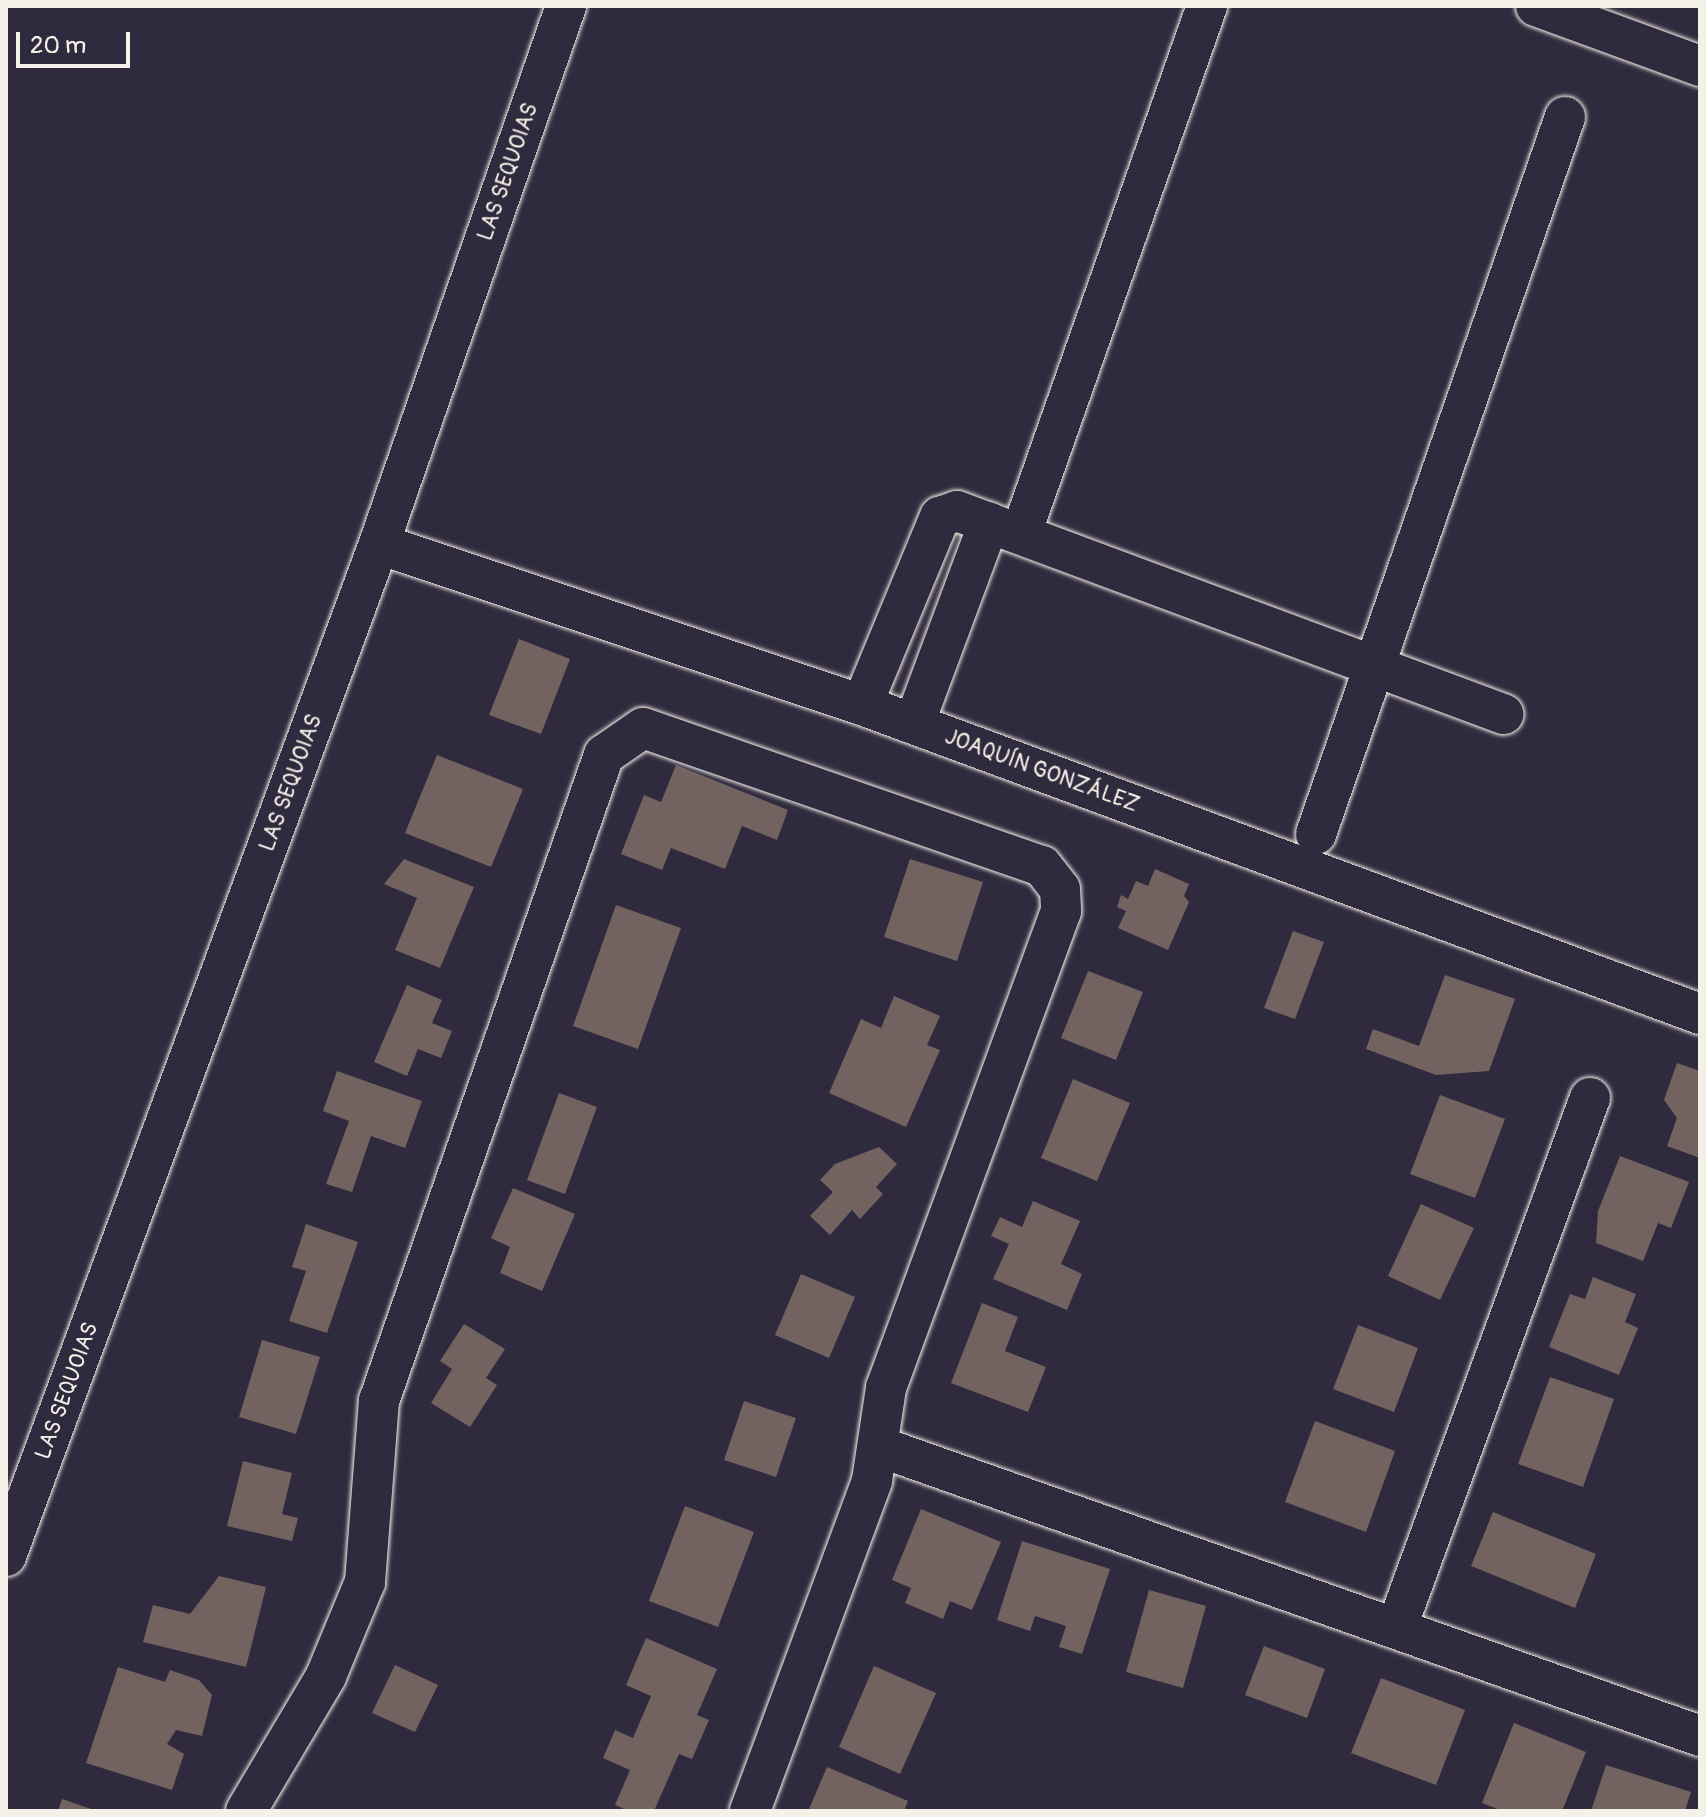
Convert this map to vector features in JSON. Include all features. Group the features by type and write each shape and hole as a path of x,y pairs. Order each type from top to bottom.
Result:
{"street":[{"name":"LAS SEQUOIAS","path":"6,1556 379,544 566,6"},
{"path":"920,708 1006,526 1207,6"},
{"path":"1536,6 1700,66"},
{"path":"1316,834 1378,664 1565,117"},
{"path":"862,705 940,517 957,511 1006,526 1378,664 1503,714"},
{"name":"JOAQUÍN GONZÁLEZ","path":"379,544 862,705 1700,1014"},
{"path":"246,1811 326,1676 365,1582 379,1401 604,755 643,728 1042,866 1060,889 1061,911 886,1388 880,1447 750,1811"},
{"path":"1398,1624 1590,1098"},
{"path":"880,1447 1398,1624 1700,1736"}],"building":[{"path":"519,639 570,659 541,734 489,715"},
{"path":"437,755 523,789 491,867 405,833"},
{"path":"676,765 788,810 777,840 742,826 725,869 671,848 662,870 621,854 644,795 661,802"},
{"path":"404,859 474,887 440,968 395,950 417,898 384,884"},
{"path":"910,859 983,882 957,961 884,937"},
{"path":"1155,869 1189,884 1184,896 1189,902 1168,950 1118,928 1126,911 1117,907 1121,895 1128,899 1136,881 1148,886"},
{"path":"616,905 681,928 638,1049 573,1026"},
{"path":"1293,931 1324,942 1295,1019 1264,1008"},
{"path":"1088,971 1143,992 1116,1060 1061,1038"},
{"path":"1445,975 1515,999 1489,1071 1436,1075 1366,1049 1373,1029 1419,1046"},
{"path":"407,985 442,1000 432,1023 452,1031 441,1058 418,1049 407,1076 374,1062"},
{"path":"894,996 940,1016 927,1045 940,1050 906,1127 829,1093 861,1019 881,1028"},
{"path":"1677,1063 1700,1071 1700,1158 1667,1146 1677,1118 1664,1100"},
{"path":"337,1071 422,1101 405,1148 371,1136 352,1192 326,1184 349,1121 323,1111"},
{"path":"1073,1079 1130,1103 1097,1181 1041,1158"},
{"path":"559,1093 597,1107 565,1194 527,1180"},
{"path":"1440,1095 1505,1119 1475,1198 1410,1174"},
{"path":"879,1147 897,1164 876,1187 883,1194 860,1219 852,1210 830,1235 810,1216 833,1192 820,1180 835,1164"},
{"path":"1620,1156 1689,1182 1671,1228 1658,1223 1643,1261 1596,1243 1598,1211"},
{"path":"513,1188 575,1214 542,1291 500,1273 510,1247 491,1238"},
{"path":"1033,1201 1080,1221 1061,1264 1082,1274 1067,1310 993,1279 1009,1244 991,1236 1000,1217 1022,1227"},
{"path":"1421,1204 1474,1228 1440,1300 1388,1276"},
{"path":"306,1224 358,1242 327,1333 289,1321 306,1271 292,1267"},
{"path":"801,1274 855,1297 829,1358 775,1335"},
{"path":"1593,1277 1636,1294 1625,1322 1638,1328 1619,1375 1549,1347 1570,1294 1585,1299"},
{"path":"982,1303 1018,1317 1005,1351 1046,1367 1028,1412 951,1383"},
{"path":"464,1324 505,1349 486,1378 497,1385 470,1427 431,1403 452,1369 440,1361"},
{"path":"1358,1325 1418,1348 1394,1412 1333,1389"},
{"path":"262,1340 320,1357 296,1434 239,1417"},
{"path":"1550,1377 1614,1399 1583,1487 1518,1464"},
{"path":"744,1401 796,1418 776,1477 724,1460"},
{"path":"1315,1421 1395,1451 1366,1532 1285,1502"},
{"path":"243,1461 292,1473 282,1514 298,1518 292,1541 227,1526"},
{"path":"685,1506 754,1532 718,1627 649,1601"},
{"path":"921,1509 1001,1542 972,1610 950,1601 943,1619 905,1603 911,1588 892,1580"},
{"path":"1493,1512 1596,1554 1575,1608 1471,1566"},
{"path":"1022,1541 1110,1569 1082,1654 1059,1647 1066,1626 1035,1616 1030,1631 997,1620"},
{"path":"219,1576 266,1587 246,1667 143,1642 153,1605 190,1614"},
{"path":"1149,1590 1206,1606 1183,1688 1126,1672"},
{"path":"646,1638 717,1669 697,1715 709,1720 692,1759 679,1754 654,1811 629,1811 615,1805 630,1770 603,1758 615,1730 633,1738 651,1696 626,1685"},
{"path":"1264,1646 1325,1669 1307,1718 1245,1695"},
{"path":"395,1665 438,1685 415,1732 372,1713"},
{"path":"874,1666 936,1693 900,1774 839,1747"},
{"path":"118,1667 165,1682 170,1670 199,1680 212,1695 202,1736 176,1730 167,1744 184,1754 172,1790 86,1763"},
{"path":"1381,1678 1465,1710 1436,1785 1351,1753"},
{"path":"1514,1723 1586,1752 1562,1811 1503,1811 1482,1803"},
{"path":"1606,1765 1691,1792 1685,1811 1591,1811"},
{"path":"827,1767 908,1801 904,1811 809,1809"},
{"path":"62,1799 94,1810 94,1811 58,1811"}]}
